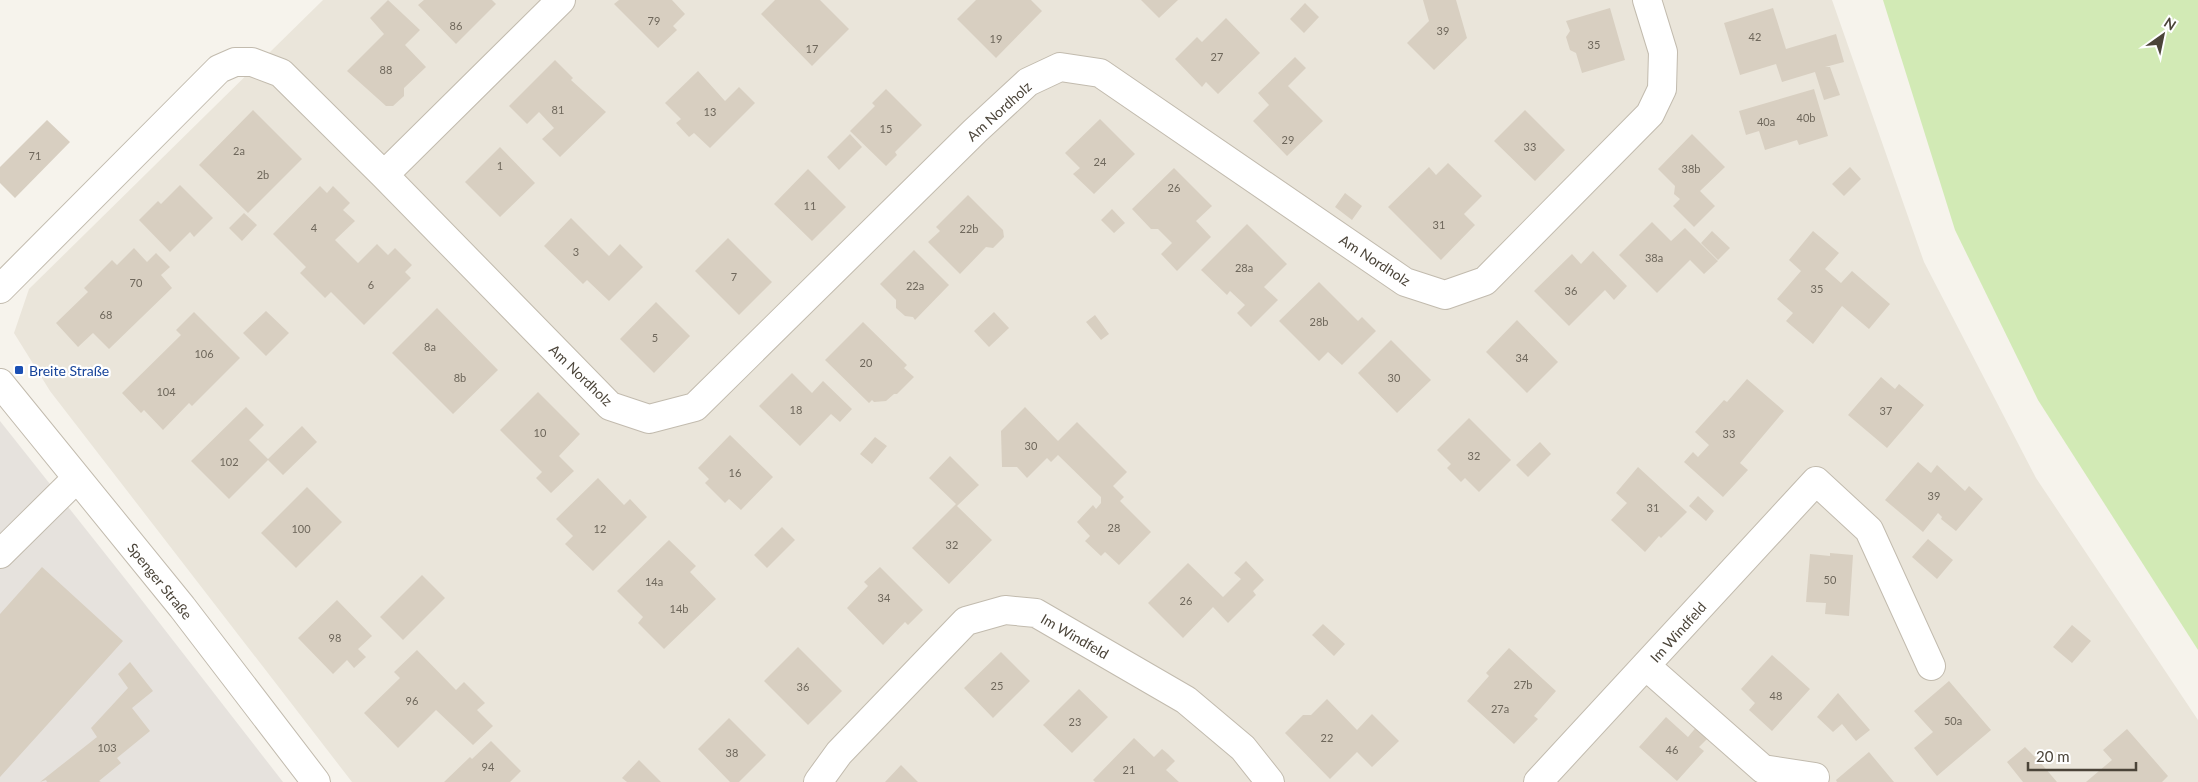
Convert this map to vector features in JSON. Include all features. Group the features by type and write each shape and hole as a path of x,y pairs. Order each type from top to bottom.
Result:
{"street":[{"path":"384,175 561,0"},
{"name":"Am Nordholz","path":"0,289 219,70 235,62 252,62 281,73 384,175 610,406 649,419 695,407 1028,82 1060,66 1100,73 1405,282 1446,295 1485,281 1650,114 1662,89 1663,52 1647,0"},
{"name":"Spenger Straße","path":"0,382 182,607 316,782"},
{"path":"0,554 77,478"},
{"name":"Im Windfeld","path":"1538,782 1816,481 1869,530 1931,666"},
{"name":"Im Windfeld","path":"818,782 839,753 966,621 1005,610 1036,613 1186,700 1243,748 1270,782"},
{"path":"1646,666 1763,769 1815,778"}],"shaded area":[{"path":"323,0 1832,0 1924,262 2036,478 2198,720 2198,782 352,782 50,391 14,333 29,289"},
{"path":"0,421 130,585 283,782 0,782"}],"green space":[{"path":"1883,0 2198,0 2198,650 2038,400 1955,230"}],"building":[{"path":"388,0 420,30 405,45 426,67 404,88 404,96 393,106 386,106 347,71 384,34 370,18"},
{"path":"424,0 492,0 496,4 456,44 418,5"},
{"path":"619,0 672,0 685,14 673,26 677,30 658,48 614,4"},
{"path":"775,0 820,0 849,29 812,66 761,14"},
{"path":"976,0 1031,0 1042,11 996,58 957,19"},
{"path":"1141,0 1178,0 1159,18"},
{"path":"1423,0 1456,0 1467,38 1434,70 1407,43 1429,21"},
{"path":"1305,3 1319,17 1304,33 1290,19"},
{"path":"1610,8 1625,60 1582,73 1576,53 1570,50 1566,37 1570,31 1566,21"},
{"path":"1773,8 1786,49 1836,34 1844,62 1825,67 1830,67 1840,95 1824,100 1815,72 1782,82 1776,64 1740,75 1724,23"},
{"path":"1226,18 1260,53 1218,94 1206,82 1202,87 1175,59 1197,37 1202,42"},
{"path":"1295,57 1306,68 1288,86 1323,121 1287,156 1253,121 1269,105 1258,93"},
{"path":"555,60 573,78 571,80 606,112 560,157 542,139 554,128 539,112 527,124 509,106"},
{"path":"698,71 725,101 739,87 755,103 710,148 694,133 689,137 676,123 681,119 665,103"},
{"path":"886,89 922,125 895,152 897,155 886,166 850,131 875,106 872,103"},
{"path":"1814,89 1828,136 1799,145 1797,140 1765,150 1759,131 1746,135 1739,111"},
{"path":"253,110 302,159 248,213 199,165"},
{"path":"1525,110 1565,150 1535,181 1494,141"},
{"path":"1100,119 1135,154 1094,194 1073,174 1080,168 1065,153"},
{"path":"47,120 70,142 15,198 0,183 0,167"},
{"path":"850,134 862,147 839,170 827,157"},
{"path":"1692,134 1725,167 1700,191 1715,206 1694,227 1673,206 1680,199 1674,194 1675,186 1658,169"},
{"path":"500,147 535,183 500,217 465,182"},
{"path":"1448,163 1482,196 1464,214 1475,225 1441,260 1388,207 1429,167 1436,175"},
{"path":"1850,167 1861,179 1844,196 1832,184"},
{"path":"1174,168 1212,206 1196,221 1211,237 1177,271 1161,254 1172,243 1158,229 1151,229 1132,209"},
{"path":"808,169 846,207 812,241 774,204"},
{"path":"180,185 213,218 194,237 190,232 170,252 139,220 158,201 161,204"},
{"path":"320,186 327,193 333,186 350,203 343,210 355,221 335,240 358,263 377,244 388,255 395,248 412,265 405,272 411,278 364,325 331,292 325,298 300,273 306,267 273,234"},
{"path":"1345,193 1362,206 1352,220 1335,207"},
{"path":"968,195 1003,230 1004,237 993,248 986,247 960,274 928,242 940,231 936,227"},
{"path":"1112,209 1125,223 1114,233 1101,220"},
{"path":"244,213 257,225 242,241 229,228"},
{"path":"571,218 609,256 620,244 643,267 609,301 587,280 583,284 544,246"},
{"path":"1652,222 1671,241 1685,228 1718,261 1704,274 1690,260 1657,293 1619,255"},
{"path":"1247,224 1287,264 1264,287 1278,300 1251,327 1237,313 1245,305 1230,291 1227,295 1201,270"},
{"path":"1712,231 1730,248 1718,260 1701,243"},
{"path":"1813,231 1839,253 1825,269 1841,283 1852,271 1890,304 1869,329 1842,306 1813,344 1786,321 1793,313 1777,299 1801,271 1789,260"},
{"path":"728,238 772,282 739,315 695,271"},
{"path":"134,248 147,262 156,253 170,267 161,275 172,288 109,349 93,333 78,347 56,323 88,292 84,288 112,260 117,265"},
{"path":"914,250 949,285 915,320 913,317 905,316 896,308 896,300 880,284"},
{"path":"1593,251 1627,286 1614,300 1605,290 1569,326 1534,291 1572,254 1581,264"},
{"path":"1319,282 1358,321 1362,317 1376,331 1342,365 1328,352 1319,361 1279,321"},
{"path":"656,302 690,336 654,373 620,339"},
{"path":"437,308 498,370 453,414 392,353"},
{"path":"266,311 289,333 266,356 243,333"},
{"path":"194,312 240,358 192,406 189,403 163,430 144,410 141,413 122,393 181,335 176,330"},
{"path":"994,312 1009,328 989,347 974,331"},
{"path":"1095,315 1109,334 1101,340 1086,322"},
{"path":"1517,320 1558,362 1527,393 1486,352"},
{"path":"863,322 907,365 904,368 914,377 897,394 894,394 886,401 874,402 872,400 869,403 825,360"},
{"path":"1391,340 1431,380 1397,413 1358,373"},
{"path":"792,373 812,393 823,381 852,409 840,422 831,414 800,446 759,406"},
{"path":"1881,377 1895,389 1899,384 1924,405 1887,448 1848,415"},
{"path":"1747,379 1784,411 1740,463 1748,470 1723,497 1684,462 1693,452 1698,457 1709,445 1695,432 1724,400 1727,402"},
{"path":"538,392 580,434 559,456 574,471 551,493 536,478 542,472 500,430"},
{"path":"246,407 264,425 249,440 268,459 302,426 317,442 283,475 268,460 229,499 191,461"},
{"path":"1025,407 1058,441 1077,422 1127,472 1113,486 1124,497 1120,501 1151,532 1119,565 1105,552 1101,556 1085,541 1090,536 1077,522 1093,505 1096,509 1101,503 1101,497 1058,455 1051,462 1047,458 1027,478 1017,467 1002,467 1001,431"},
{"path":"1469,418 1511,460 1479,492 1465,478 1461,482 1447,468 1451,464 1437,450"},
{"path":"730,435 773,477 741,510 729,499 725,503 705,483 709,479 698,468"},
{"path":"875,437 887,446 872,464 860,454"},
{"path":"1540,442 1551,454 1528,477 1516,465"},
{"path":"950,456 979,485 957,506 992,540 949,584 912,548 956,504 929,478"},
{"path":"1918,462 1931,473 1937,465 1965,491 1969,486 1983,499 1956,531 1941,519 1942,517 1938,513 1923,532 1885,500"},
{"path":"1638,467 1687,512 1661,538 1659,536 1645,552 1611,520 1627,503 1616,493"},
{"path":"598,478 624,505 630,499 647,517 593,571 565,544 573,536 556,519"},
{"path":"307,487 342,522 296,568 261,533"},
{"path":"1698,496 1714,511 1706,521 1689,506"},
{"path":"782,527 795,540 767,568 754,555"},
{"path":"1928,539 1953,560 1937,579 1912,557"},
{"path":"669,540 696,566 690,572 716,599 664,649 638,623 643,617 617,591"},
{"path":"1830,553 1853,555 1849,616 1825,614 1826,603 1806,602 1810,554 1830,556"},
{"path":"1246,561 1264,580 1253,591 1256,595 1228,623 1213,607 1183,638 1148,603 1188,563 1223,597 1241,579 1234,573"},
{"path":"42,567 123,641 0,777 0,614"},
{"path":"880,567 923,610 908,625 905,622 883,645 847,608 868,586 864,582"},
{"path":"422,575 445,598 403,640 380,617"},
{"path":"337,600 372,636 358,649 366,657 354,668 347,660 333,674 298,638"},
{"path":"1323,624 1345,644 1334,656 1312,635"},
{"path":"2072,625 2091,641 2072,663 2053,647"},
{"path":"798,647 842,691 808,725 764,681"},
{"path":"1509,648 1556,691 1534,716 1538,719 1514,744 1467,701 1489,676 1486,673"},
{"path":"417,650 456,690 464,682 485,703 477,710 493,726 473,745 436,710 398,748 364,713 400,678 394,672"},
{"path":"1001,652 1030,681 993,718 964,688"},
{"path":"1772,655 1810,689 1772,731 1749,710 1755,703 1741,689"},
{"path":"130,662 153,691 132,708 150,731 117,758 121,763 99,781 101,782 47,782 46,780 40,782 97,737 91,728 128,688 118,674"},
{"path":"1949,681 1991,730 1937,776 1914,748 1933,732 1914,711"},
{"path":"1079,689 1108,717 1072,753 1043,725"},
{"path":"1838,693 1870,730 1856,741 1842,724 1833,732 1817,717"},
{"path":"1327,699 1357,730 1372,714 1399,741 1372,767 1357,752 1330,779 1285,733 1303,715 1311,715"},
{"path":"1666,717 1688,737 1698,725 1710,736 1699,747 1704,751 1677,781 1639,747"},
{"path":"729,718 766,755 739,782 730,782 698,749"},
{"path":"2127,729 2168,776 2162,782 2086,782 2112,760 2103,750"},
{"path":"1134,738 1154,757 1162,749 1168,754 1175,761 1166,770 1179,782 1095,782 1093,780"},
{"path":"491,741 521,771 510,782 444,782 470,757 472,759"},
{"path":"2025,747 2057,782 2023,782 2007,762"},
{"path":"1869,752 1894,782 1837,782 1836,780"},
{"path":"639,760 661,782 627,782 622,778"},
{"path":"901,765 918,782 885,782"}],"place":[{"name":"Breite Straße","path":"19,370"}]}
